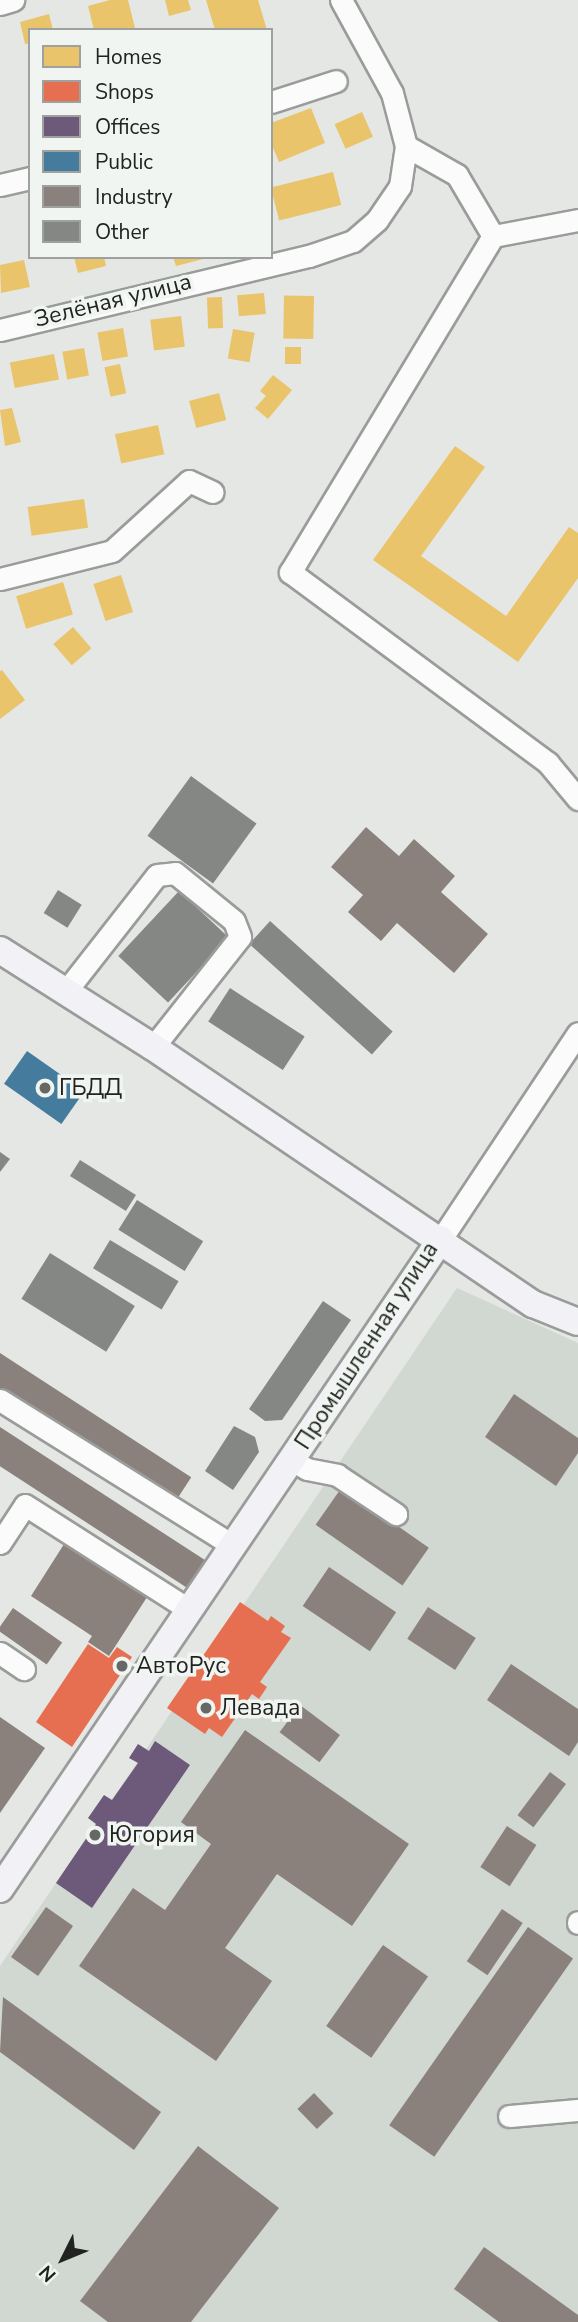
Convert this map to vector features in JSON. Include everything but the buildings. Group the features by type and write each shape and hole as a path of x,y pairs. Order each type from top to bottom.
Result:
{"main road":[{"name":"Промышленная улица","path":"0,950 153,1047 441,1239 0,1889"},
{"path":"441,1239 533,1304 578,1322"}],"street":[{"path":"0,4 13,0"},
{"path":"341,0 392,93 407,146 457,175 492,236"},
{"path":"273,101 336,81"},
{"name":"Зелёная улица","path":"0,330 309,256 353,241 377,220 400,187 407,146"},
{"path":"0,186 28,179"},
{"path":"578,220 492,236 290,572 548,764 578,799"},
{"path":"0,579 113,551 189,481 213,492"},
{"path":"66,991 157,875 175,873 234,921 240,937 153,1047"},
{"path":"441,1239 578,1034"},
{"path":"533,1304 578,1333"},
{"path":"0,1400 233,1546"},
{"path":"292,1460 337,1475 396,1514"},
{"path":"0,1543 25,1505 190,1610"},
{"path":"0,1653 24,1669"},
{"path":"509,2116 578,2110"}],"shaded area":[{"path":"457,1288 578,1343 578,2322 0,2322 0,1966"}],"place":[{"name":"ГБДД","path":"45,1088"},
{"name":"АвтоРус","path":"122,1666"},
{"name":"Левада","path":"206,1708"},
{"name":"Югория","path":"95,1835"}]}
